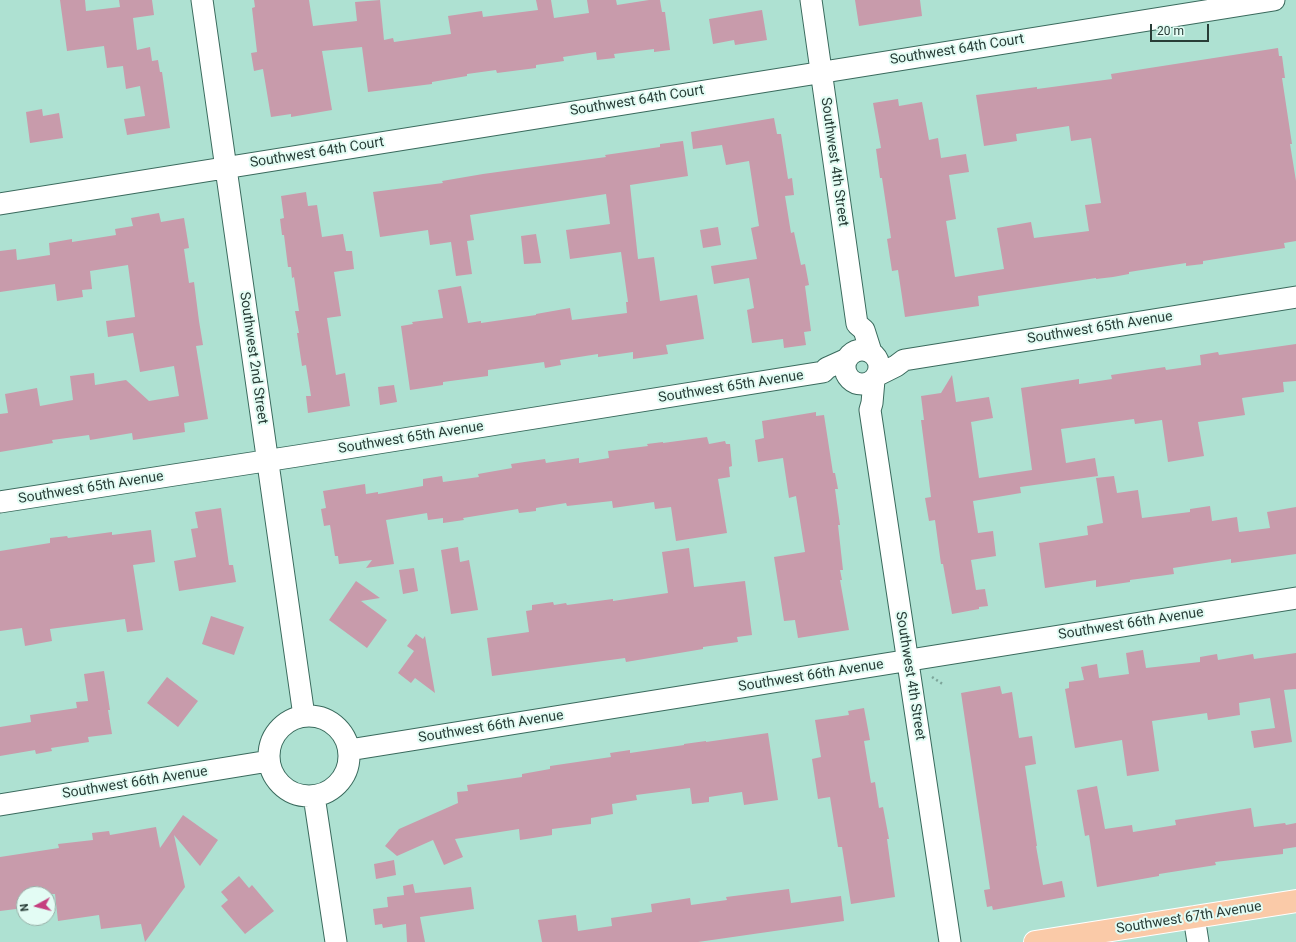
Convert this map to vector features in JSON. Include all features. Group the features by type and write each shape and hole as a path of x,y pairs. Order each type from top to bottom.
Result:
{"main road":[{"name":"Southwest 67th Avenue","path":"1035,942 1296,901"}],"street":[{"name":"Southwest 2nd Street","path":"202,0 304,716"},
{"name":"Southwest 4th Street","path":"811,0 857,324 854,330 845,370 863,405 870,410"},
{"name":"Southwest 64th Court","path":"0,204 1274,0"},
{"name":"Southwest 65th Avenue","path":"876,378 904,360 1296,297"},
{"name":"Southwest 4th Street","path":"857,324 864,330 872,353 880,364 870,410 950,942"},
{"path":"848,357 858,350 867,350 872,353"},
{"name":"Southwest 65th Avenue","path":"872,353 896,356 904,360"},
{"name":"Southwest 65th Avenue","path":"0,502 268,461 823,372 848,357"},
{"name":"Southwest 65th Avenue","path":"823,372 828,376 852,381"},
{"path":"852,381 865,384 876,378"},
{"name":"Southwest 66th Avenue","path":"349,750 1296,598"},
{"path":"304,716 325,718 334,723 346,740 349,750 350,759 344,777 331,790 314,796 294,794 285,789 272,772 269,761 270,747 277,732 284,724 294,718 304,716"},
{"name":"Southwest 66th Avenue","path":"0,805 269,761"},
{"path":"314,796 336,942"},
{"path":"1194,917 1198,942"}],"path":[{"path":"929,674 944,685"}],"building":[{"path":"60,0 85,0 86,11 120,7 119,0 152,0 154,15 133,18 137,50 150,47 152,61 158,60 160,72 162,72 170,128 127,135 124,119 145,116 140,86 126,89 123,66 107,68 104,46 67,51"},
{"path":"254,0 309,0 313,26 357,21 355,2 380,0 384,40 393,38 394,42 451,34 448,16 482,11 483,17 538,10 536,0 551,0 554,18 589,13 587,0 616,0 617,5 649,0 660,0 662,12 665,12 670,50 654,52 654,49 614,54 615,58 597,60 596,52 563,57 564,61 536,65 536,68 497,73 496,70 467,74 467,76 432,82 432,84 368,92 362,47 322,51 332,110 291,117 291,114 271,117 263,69 254,71 251,53 257,52 252,8 255,7"},
{"path":"855,0 920,0 922,16 859,26"},
{"path":"762,10 767,40 735,45 734,40 713,44 709,19"},
{"path":"1278,48 1279,56 1282,56 1285,78 1282,78 1296,181 1296,241 1284,243 1285,248 1203,261 1203,264 1186,266 1186,263 1129,272 1129,274 1113,277 1096,278 978,296 979,306 905,317 898,270 892,271 887,239 891,238 876,149 881,148 873,103 898,99 899,106 922,102 929,140 938,138 941,158 966,154 969,172 949,175 956,219 946,221 955,277 1004,269 997,228 1031,222 1034,238 1089,231 1085,205 1101,203 1091,138 1071,141 1069,126 1016,134 1017,141 984,146 976,95 1112,79 1111,74"},
{"path":"42,109 43,116 59,113 63,138 30,143 26,112"},
{"path":"774,118 777,134 781,134 788,179 792,178 794,195 785,196 791,233 794,232 801,265 805,264 809,285 805,286 811,331 804,332 806,345 784,348 783,339 752,343 747,310 754,308 749,278 714,284 711,266 757,259 751,228 759,226 749,161 726,165 722,145 693,149 691,132"},
{"path":"683,141 688,176 630,185 638,259 654,257 660,301 697,295 704,339 666,345 668,354 633,359 633,352 598,357 598,354 560,360 561,365 545,368 544,362 488,370 488,376 443,382 443,385 410,390 401,326 413,324 412,322 443,318 438,290 461,286 468,323 481,321 481,323 536,315 570,308 572,320 627,313 626,302 628,302 621,252 570,259 566,230 610,224 606,194 470,215 474,240 467,241 472,274 456,276 451,242 430,245 428,230 380,237 373,192 443,183 442,181 483,174 606,157 605,155 660,147 660,144"},
{"path":"306,192 308,206 317,205 322,237 343,234 346,251 352,251 354,269 334,272 341,316 327,318 336,375 345,373 350,406 308,413 306,396 311,396 306,365 302,366 297,333 299,333 295,311 299,311 294,277 292,278 291,267 288,267 284,235 282,235 280,219 284,218 281,196"},
{"path":"159,213 161,222 184,218 189,248 184,249 189,283 194,282 203,345 196,346 208,419 184,423 185,432 133,440 132,433 90,440 89,435 52,440 53,443 0,452 0,414 8,413 5,394 37,388 40,406 73,400 70,376 94,373 95,385 126,380 149,401 179,396 174,366 140,372 133,333 108,337 106,321 135,317 128,265 90,271 92,289 82,290 83,297 57,301 55,284 0,292 0,251 16,249 17,260 50,255 49,243 72,239 72,242 116,235 115,229 133,226 131,218"},
{"path":"718,227 721,245 703,248 700,230"},
{"path":"536,234 541,263 524,264 521,236"},
{"path":"1296,344 1296,381 1283,382 1284,392 1242,398 1245,415 1198,422 1204,456 1168,462 1162,420 1135,424 1134,419 1061,429 1066,463 1095,458 1098,476 1020,487 1021,493 973,501 978,533 993,531 996,556 971,560 976,590 985,589 988,606 952,614 943,564 941,564 935,520 929,521 925,498 931,497 921,420 924,420 921,396 941,393 952,375 956,402 989,397 993,418 971,422 979,478 1032,470 1021,388 1079,379 1079,384 1112,379 1111,375 1165,367 1166,370 1201,365 1200,355 1218,352 1219,355"},
{"path":"394,385 397,402 380,405 378,387"},
{"path":"816,412 816,416 824,415 833,473 835,473 838,489 835,489 840,525 838,525 843,570 840,570 842,580 840,580 849,630 798,638 795,620 784,621 774,557 805,552 796,496 789,498 783,458 758,462 755,440 764,438 762,421"},
{"path":"707,437 709,444 725,441 726,444 730,444 732,466 729,467 730,477 718,479 727,533 676,541 671,507 655,509 654,502 613,508 612,501 567,506 566,503 536,508 536,511 519,513 518,509 463,518 464,520 443,523 443,518 428,520 427,513 386,520 394,564 366,568 372,560 339,564 338,556 335,556 330,525 324,526 321,509 326,508 323,491 365,484 366,494 378,492 378,494 423,486 423,479 442,476 443,482 479,477 478,474 512,468 511,464 545,459 546,463 579,458 579,463 609,458 608,451 648,446 647,444"},
{"path":"1114,476 1117,493 1138,490 1142,518 1190,512 1190,509 1210,506 1212,521 1237,517 1239,532 1270,528 1267,512 1296,507 1296,554 1231,563 1231,559 1173,568 1174,574 1130,580 1130,582 1096,587 1096,580 1045,588 1039,543 1088,535 1087,526 1103,523 1096,478"},
{"path":"221,508 229,565 233,565 236,582 179,591 174,561 196,557 191,529 198,528 195,512"},
{"path":"151,530 155,562 133,565 143,630 127,632 125,619 50,629 52,641 25,646 22,628 0,631 0,551 50,543 50,538 67,536 68,538 112,532 112,535"},
{"path":"458,547 460,562 469,560 478,610 451,614 441,550"},
{"path":"689,548 694,587 745,581 752,635 737,637 738,642 703,647 703,649 626,662 625,658 492,676 487,638 529,632 526,611 532,610 532,605 553,602 554,605 566,603 567,605 613,599 613,601 668,593 662,552"},
{"path":"414,568 418,591 403,594 399,570"},
{"path":"356,581 380,598 361,601 387,620 367,648 329,620"},
{"path":"211,616 244,627 234,655 202,644"},
{"path":"416,634 423,639 425,636 435,693 415,678 411,683 398,673 414,651 407,646"},
{"path":"1143,650 1146,668 1200,662 1200,657 1217,654 1218,660 1253,654 1254,659 1296,653 1296,689 1284,690 1292,742 1254,748 1251,731 1275,728 1270,698 1239,703 1240,715 1208,720 1207,713 1152,721 1159,771 1127,776 1122,740 1075,748 1065,689 1069,688 1069,682 1084,680 1081,667 1097,664 1099,678 1129,674 1126,653"},
{"path":"104,671 112,734 88,737 89,742 51,748 52,751 36,754 35,750 0,756 0,727 31,722 30,715 77,708 76,702 88,701 84,674"},
{"path":"167,677 198,701 178,727 147,703"},
{"path":"1000,686 1002,694 1012,692 1019,738 1032,736 1036,764 1025,766 1043,885 1062,881 1065,897 993,910 992,906 987,907 984,890 990,889 961,693"},
{"path":"864,708 870,740 864,741 871,783 875,782 879,808 883,807 889,839 887,839 895,897 851,904 842,847 838,847 830,797 818,799 812,759 821,757 815,720 849,715 848,711"},
{"path":"768,733 778,800 744,805 742,792 709,797 709,802 692,804 690,788 636,795 637,800 612,804 613,814 591,818 591,824 552,829 552,835 520,840 519,829 455,839 463,857 444,865 433,840 397,856 385,846 399,829 458,803 457,792 468,791 467,785 522,777 522,774 550,769 550,766 611,757 610,753 630,750 630,753"},
{"path":"1097,786 1105,829 1132,825 1133,832 1176,825 1175,820 1251,808 1254,827 1296,823 1296,847 1283,849 1283,854 1215,862 1216,865 1159,874 1159,876 1097,887 1089,835 1085,836 1077,790"},
{"path":"183,815 218,840 200,866 174,835 185,887 145,942 141,924 101,929 99,915 58,921 56,886 16,886 16,909 0,911 0,857 59,848 58,844 93,840 92,833 109,831 110,835 156,827 160,848"},
{"path":"394,860 396,875 376,879 374,864"},
{"path":"239,876 249,888 252,885 274,911 245,934 221,906 228,900 221,892"},
{"path":"413,884 415,893 471,887 474,909 420,917 425,942 407,942 406,924 383,928 382,924 375,925 373,909 388,907 387,897 404,895 403,886"},
{"path":"789,889 791,903 841,896 844,921 698,942 542,942 538,920 576,915 578,931 612,926 611,918 652,912 651,904 690,898 691,905 727,900 726,897"}]}
